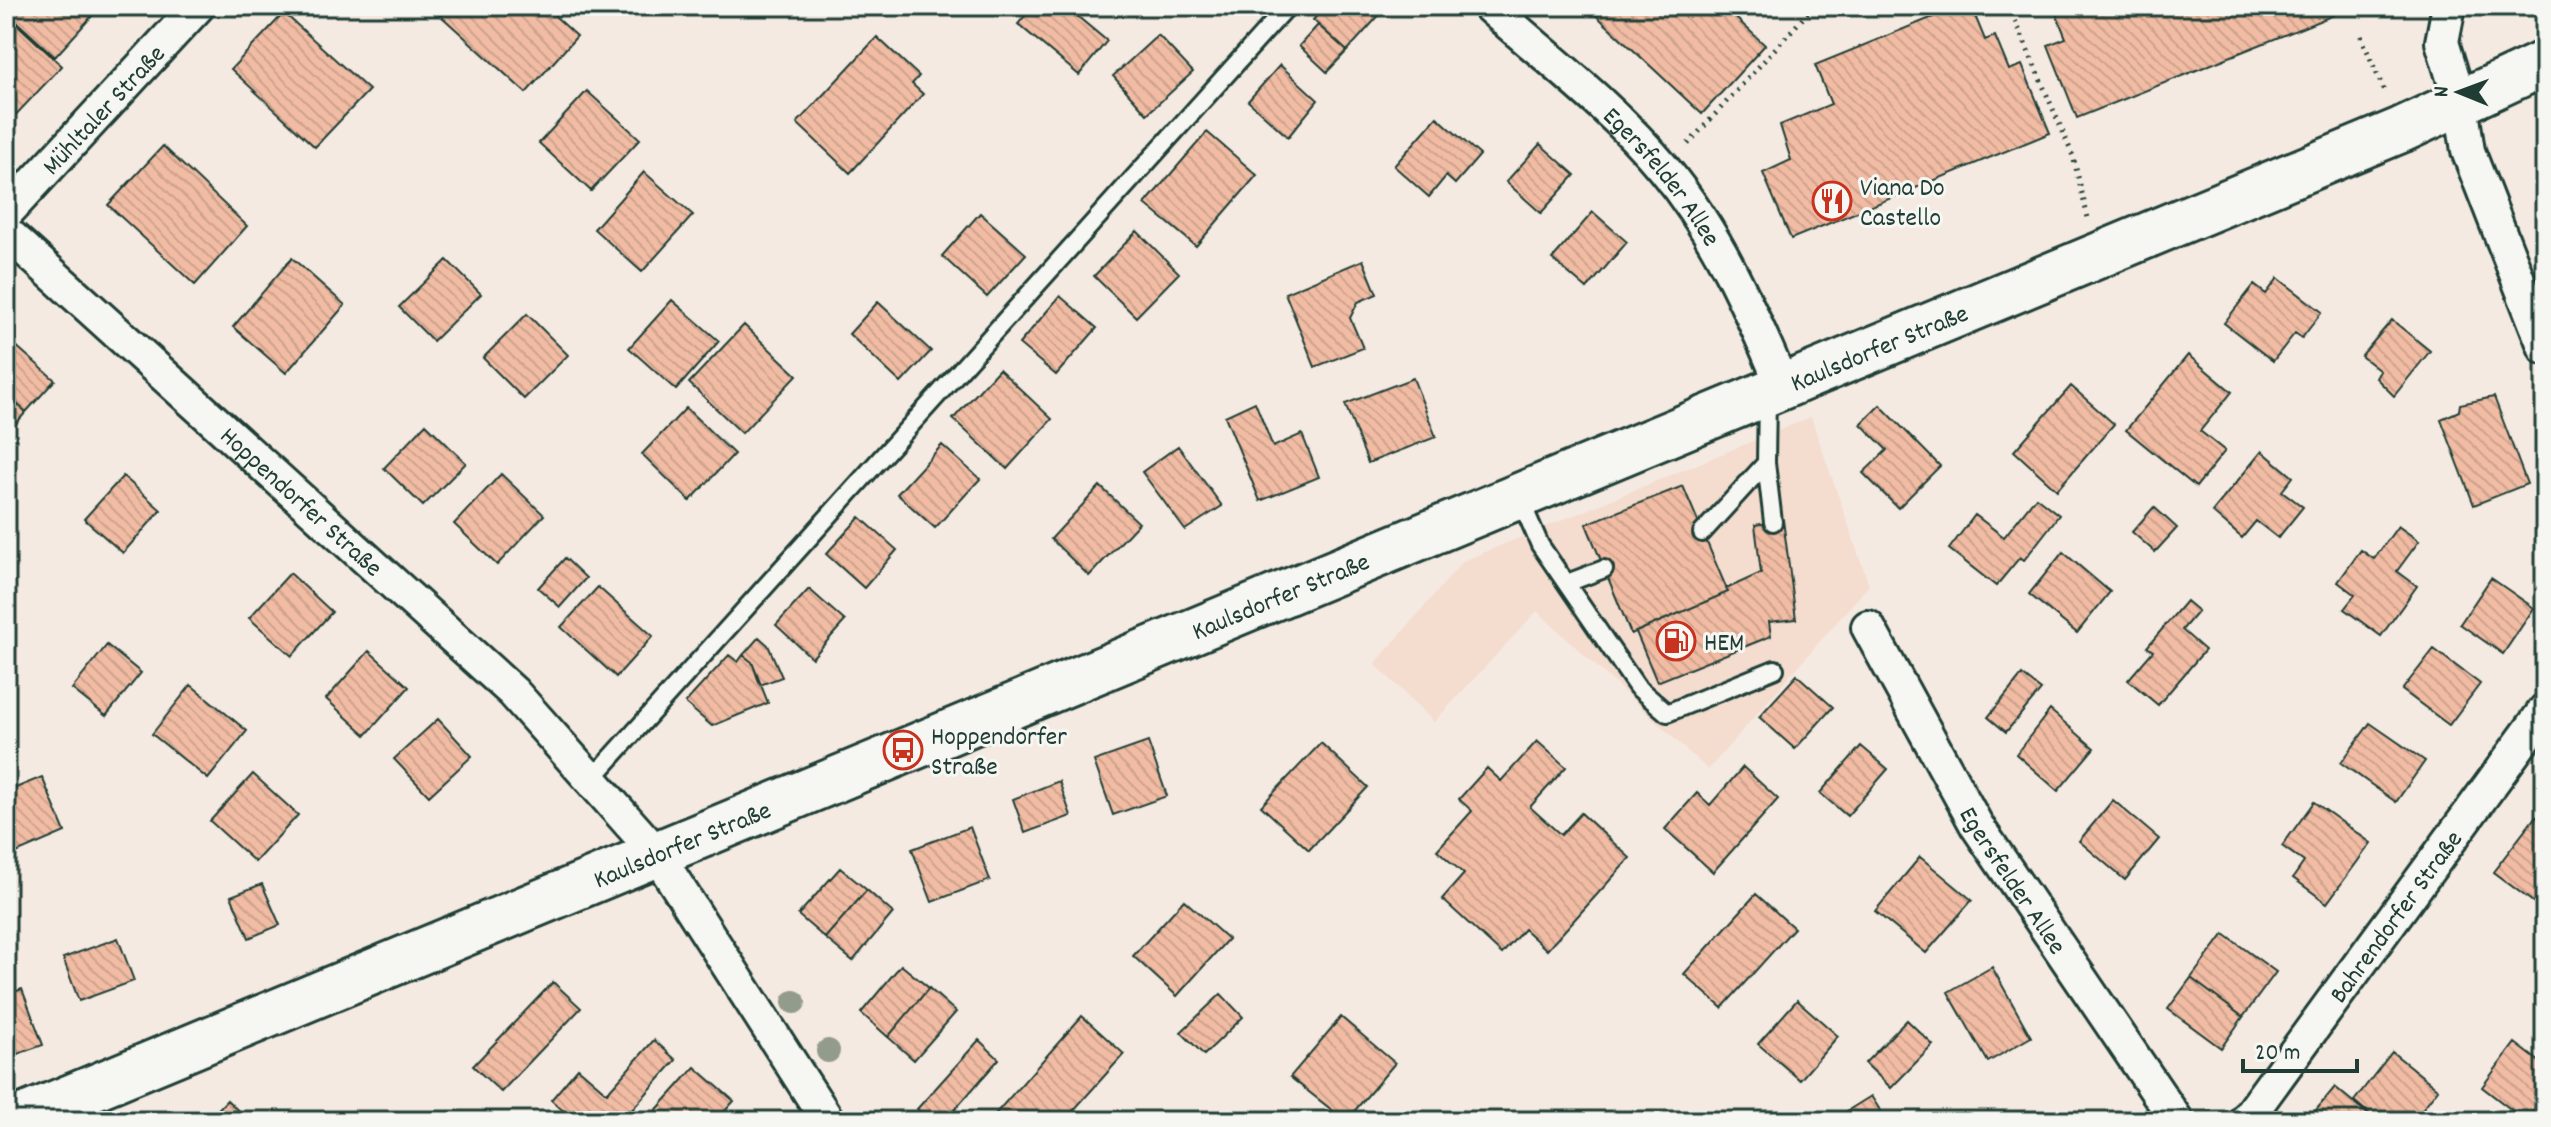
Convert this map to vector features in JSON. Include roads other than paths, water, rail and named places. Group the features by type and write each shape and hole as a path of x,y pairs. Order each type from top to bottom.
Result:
{"main road":[{"name":"Kaulsdorfer Straße","path":"13,1121 1519,498 2461,104 2545,63"}],"street":[{"name":"Mühltaler Straße","path":"6,213 198,6"},
{"name":"Egersfelder Allee","path":"1489,6 1632,134 1665,169 1712,235 1742,287 1775,391"},
{"path":"2449,6 2442,42 2461,104 2468,151 2545,348"},
{"name":"Hoppendorfer Straße","path":"6,232 513,692 656,853 828,1121"},
{"name":"Egersfelder Allee","path":"1868,627 1977,826 2177,1121"},
{"name":"Bahrendorfer Straße","path":"2245,1121 2545,710"}],"lane":[{"path":"592,779 1288,6"},
{"path":"1773,522 1766,463 1775,391"},
{"path":"1702,533 1766,463"},
{"path":"1519,498 1540,545 1637,687 1667,713 1775,669"},
{"path":"1567,583 1604,569"}],"place":[{"name":"Viana Do Castello","path":"1832,201"},
{"name":"HEM","path":"1676,641"},
{"name":"Hoppendorfer Straße","path":"903,750"}]}
